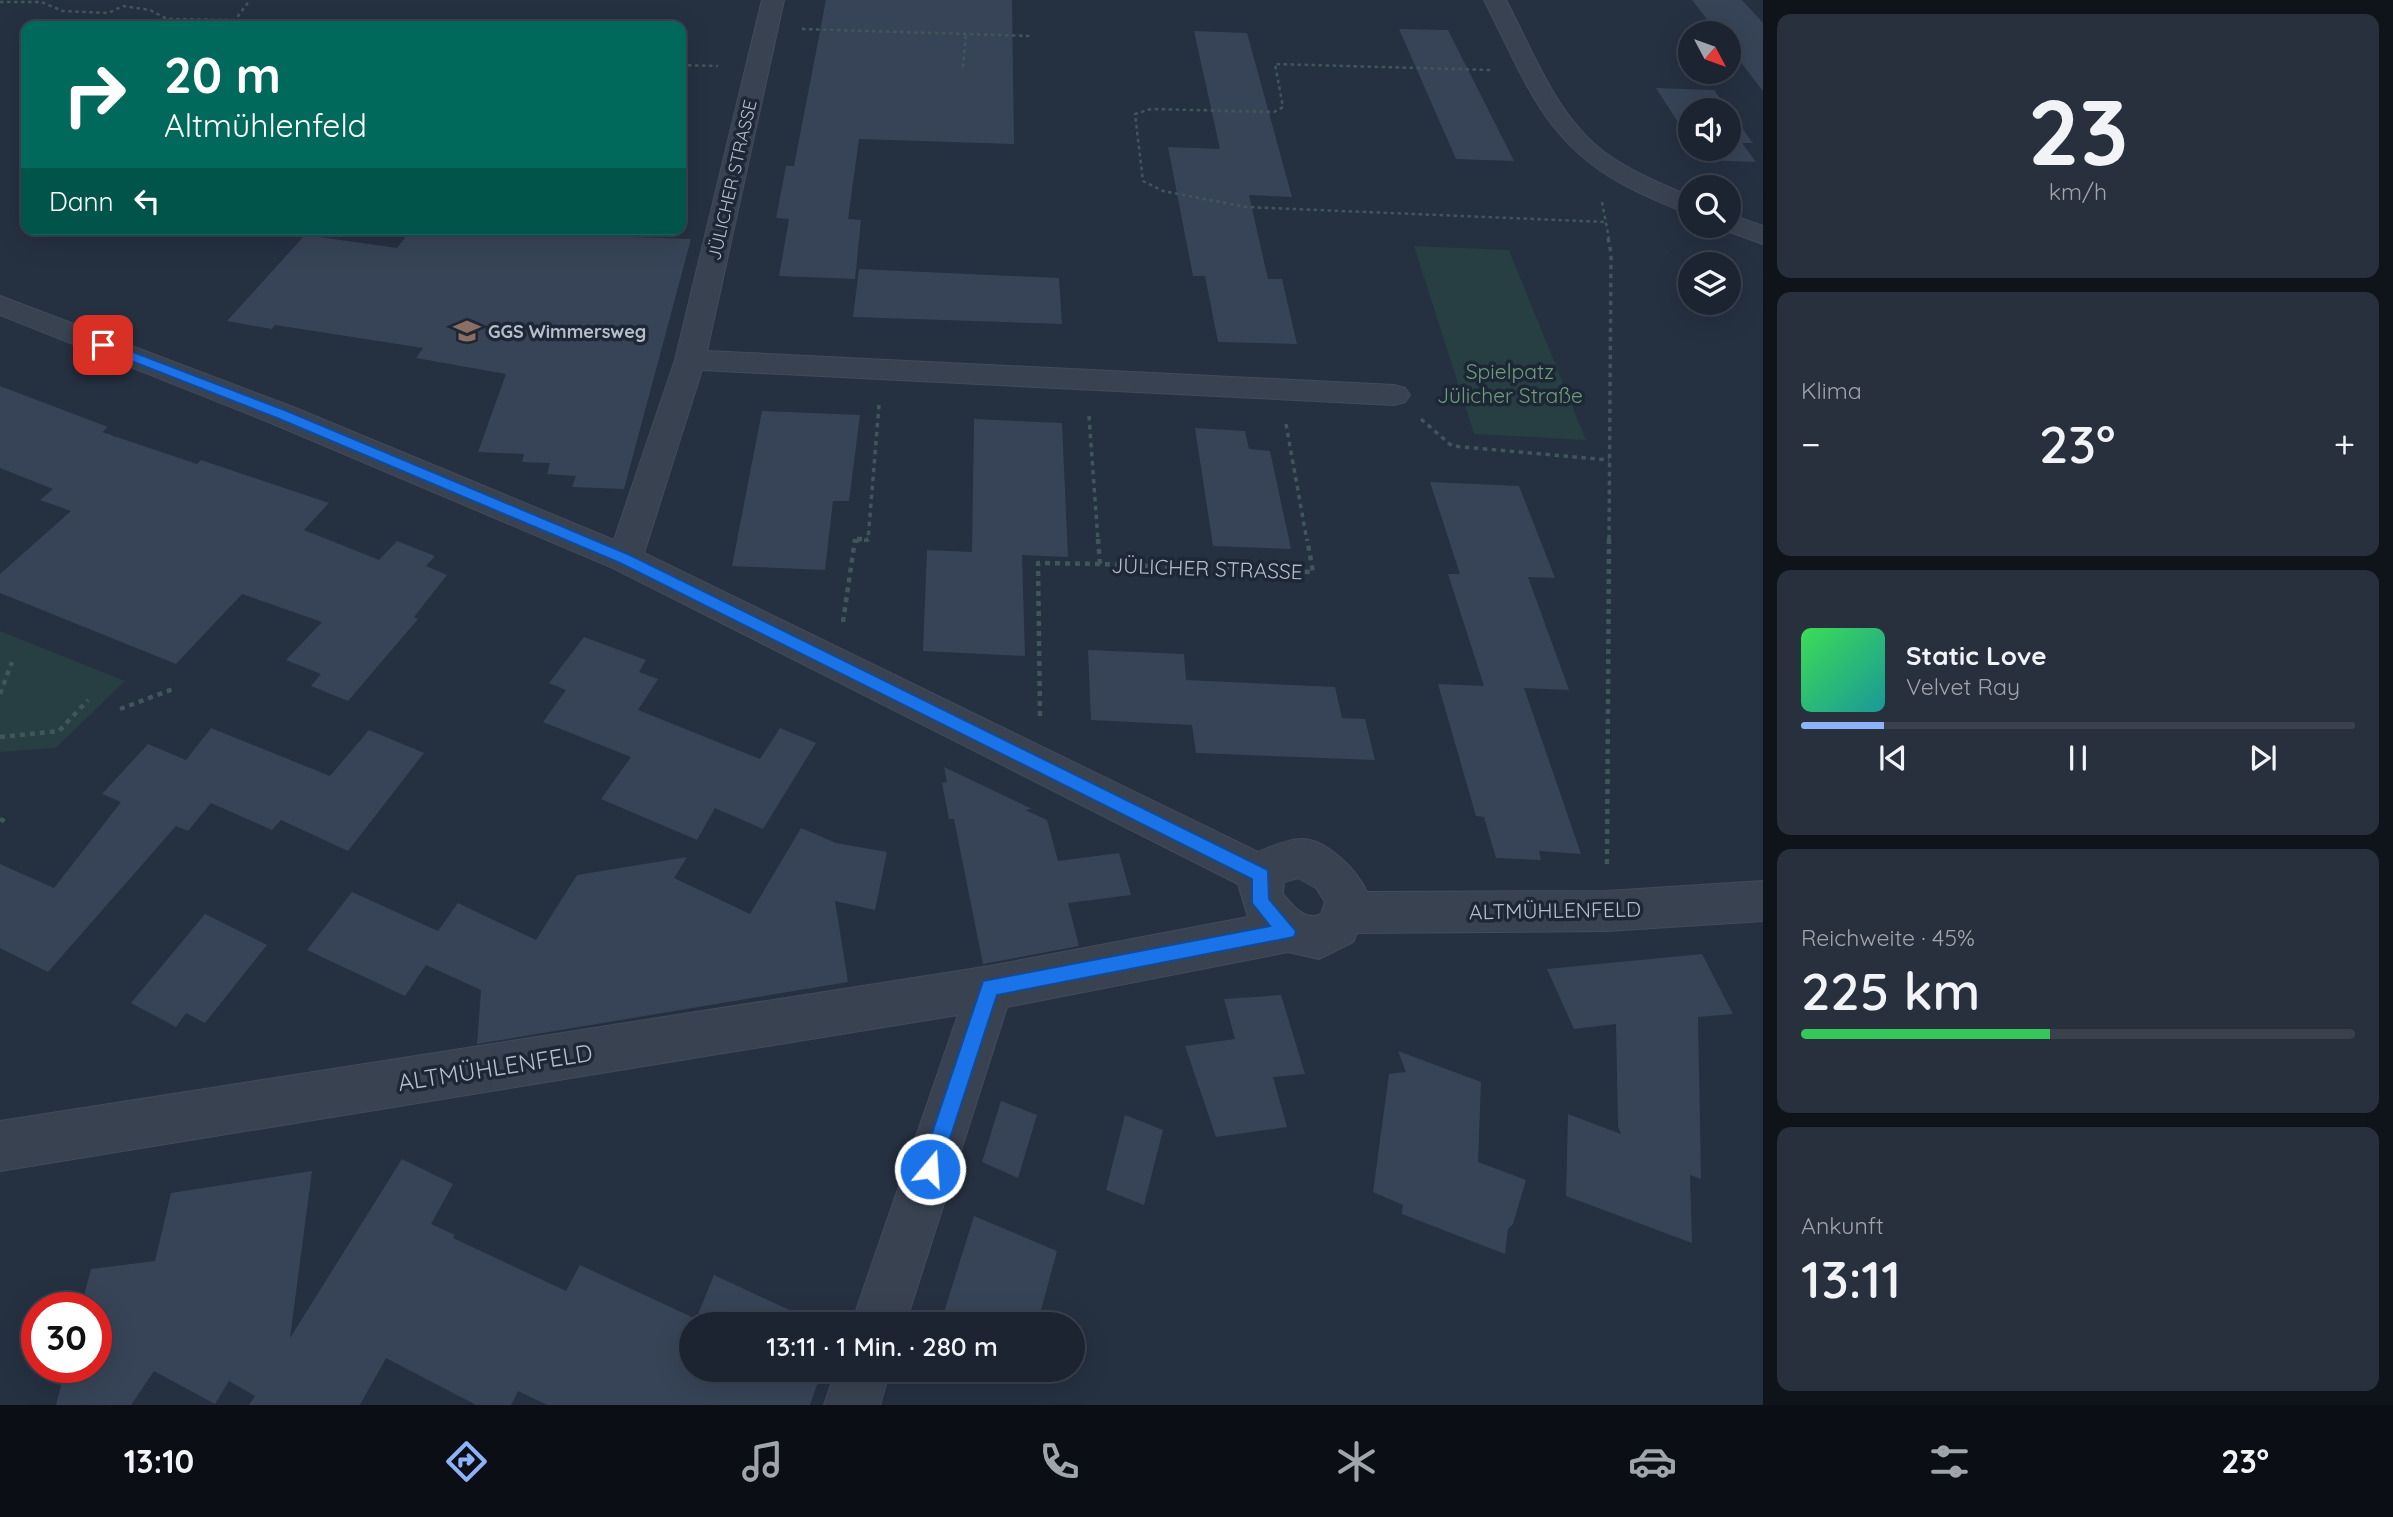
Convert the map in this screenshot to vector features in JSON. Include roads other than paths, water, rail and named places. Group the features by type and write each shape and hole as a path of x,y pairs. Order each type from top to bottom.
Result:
{"street":[{"name":"JÜLICHER STRASSE","path":"625,559 690,360 773,0"},
{"path":"1495,0 1546,101 1594,157 1678,199"},
{"path":"1741,227 1763,236"},
{"path":"0,305 282,415 625,559 1262,875"},
{"path":"690,360 1394,395"},
{"path":"1287,931 1261,903 1259,890 1262,875 1273,864 1286,859 1301,858 1316,863 1340,886 1348,899 1346,913"},
{"name":"ALTMÜHLENFELD","path":"0,1146 990,988 1287,931 1306,938 1324,936 1337,928 1346,913 1607,911 1763,901"},
{"path":"882,1312 990,988"},
{"path":"852,1405 859,1382"}],"place":[{"name":"GGS Wimmersweg","path":"467,331"}],"park label":[{"name":"Spielpatz Jülicher Straße","path":"1510,383"}]}
